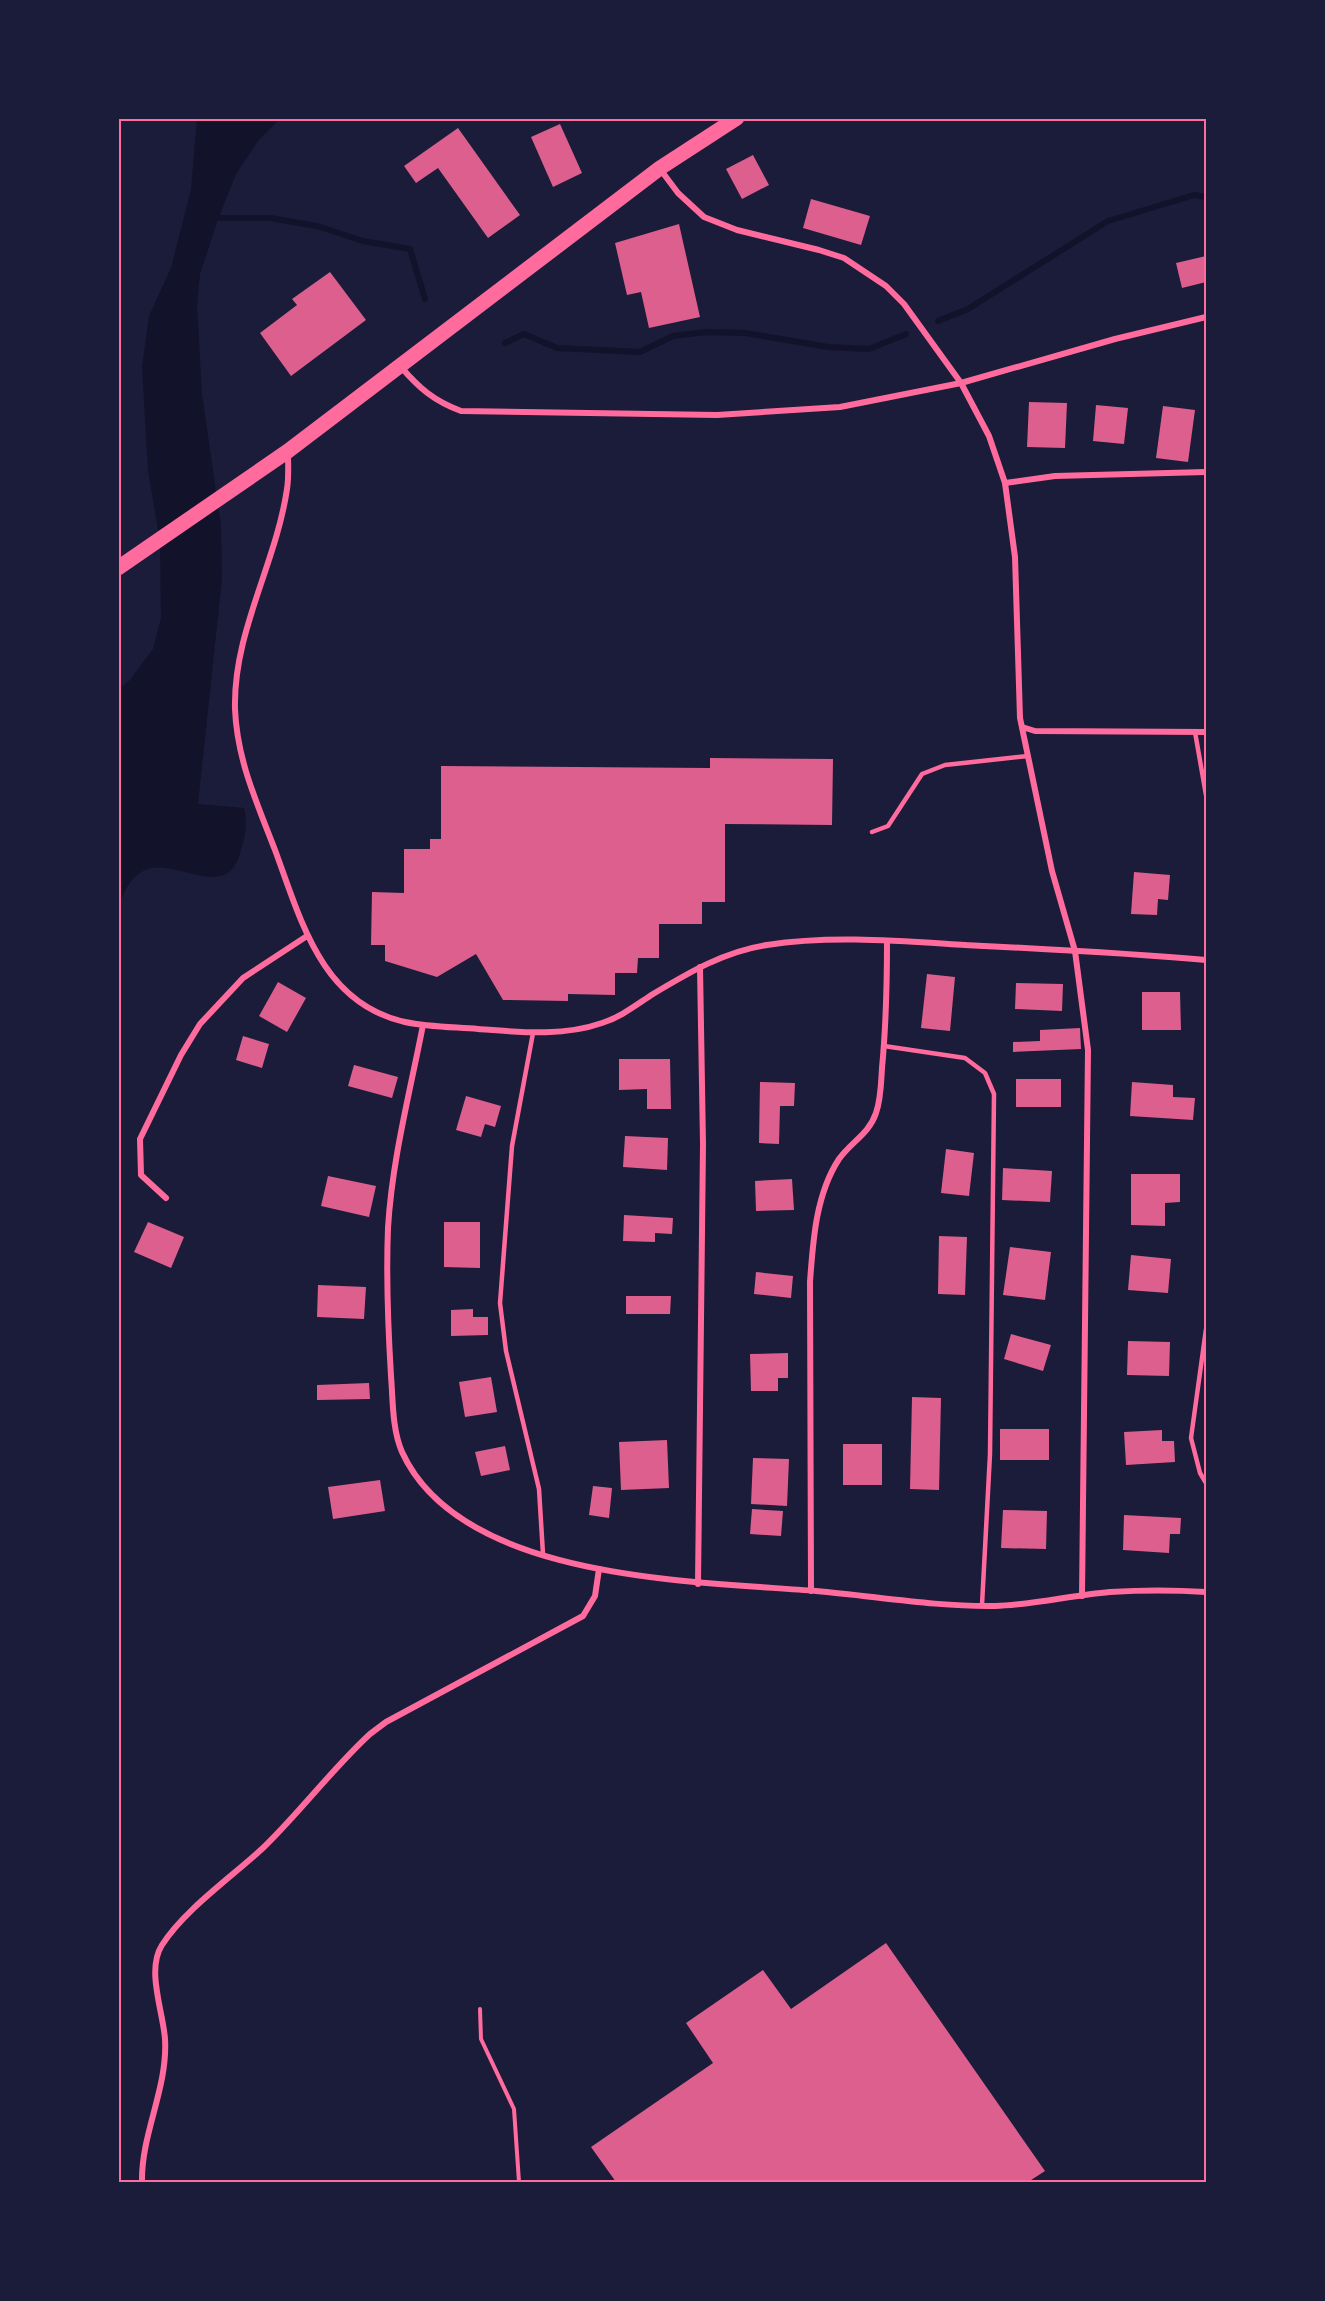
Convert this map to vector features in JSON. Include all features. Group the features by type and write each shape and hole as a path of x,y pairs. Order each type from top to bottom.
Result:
{"main road":[{"path":"118,568 288,451 660,168 736,118"}],"street":[{"path":"660,168 690,206 720,225 819,250 866,270 904,304 961,383 989,436 1005,483 1015,557 1018,699 1022,727 1052,871 1075,951 1088,1050 1082,1596"},
{"path":"399,365 421,389 439,403 461,411 717,415 778,413 890,399 961,383 1115,339 1206,317"},
{"path":"288,451 287,488 262,583 240,646 236,710 238,742 245,773 307,936 325,969 350,995 385,1016 423,1025 532,1033 575,1030 600,1024 621,1015 700,967 744,950 767,945 887,941 1206,960"},
{"path":"1005,483 1055,476 1206,472"},
{"path":"1022,727 1035,731 1202,732"},
{"path":"166,1198 141,1175 140,1139 181,1055 200,1024 243,978 307,936"},
{"path":"811,1591 810,1282 813,1245 821,1198 832,1170 846,1150 863,1136 876,1113 884,1046 887,941"},
{"path":"698,1584 704,1144 700,967"},
{"path":"423,1025 396,1163 388,1226 389,1346 395,1427 403,1454 417,1479 436,1501 458,1519 484,1532 543,1554 599,1569 698,1584 982,1605 1165,1590 1206,1592"},
{"path":"142,2182 142,2165 161,2087 165,2041 155,1962 162,1945 203,1900 264,1847 370,1734 386,1722 583,1616 595,1596 599,1569"}],"lane":[{"path":"1202,732 1206,795"},
{"path":"872,832 888,826 922,774 945,765 1028,756"},
{"path":"532,1033 512,1146 500,1303 506,1351 539,1488 543,1554"},
{"path":"884,1046 965,1058 985,1073 994,1094 990,1454 982,1605"},
{"path":"1206,1329 1191,1438 1200,1473 1206,1483"}],"path":[{"path":"480,2009 481,2039 514,2109 519,2182"}],"shaded area":[{"path":"197,119 280,119 258,141 236,174 200,274 197,305 202,394 221,526 222,579 198,804 244,808 245,830 234,867 224,875 200,876 160,867 148,869 133,879 119,903 119,689 130,680 153,649 161,618 160,542 148,470 142,367 149,316 171,268 191,190"}],"building":[{"path":"560,124 582,173 553,187 531,137"},
{"path":"458,128 520,215 488,238 438,168 416,183 404,166"},
{"path":"753,155 769,185 742,199 726,169"},
{"path":"811,199 870,216 861,245 803,228"},
{"path":"679,224 700,317 649,328 641,292 627,295 615,243"},
{"path":"1206,256 1206,282 1182,288 1176,263"},
{"path":"330,272 366,320 291,376 260,333 297,305 292,299"},
{"path":"1029,402 1067,403 1065,448 1027,447"},
{"path":"1096,405 1128,408 1124,444 1093,441"},
{"path":"1163,406 1195,410 1188,462 1156,458"},
{"path":"710,758 833,759 832,825 725,824 725,902 702,902 702,924 659,924 659,958 638,958 637,973 615,973 615,995 568,994 568,1001 503,1000 476,954 437,977 385,961 385,945 371,945 372,892 404,893 404,849 430,849 430,839 441,839 441,766 710,768"},
{"path":"1134,872 1170,875 1168,900 1158,899 1157,915 1131,914"},
{"path":"927,974 955,977 950,1031 921,1028"},
{"path":"278,982 306,998 287,1032 259,1016"},
{"path":"1016,983 1063,984 1062,1011 1015,1009"},
{"path":"1142,992 1180,992 1181,1030 1142,1030"},
{"path":"1080,1028 1081,1049 1013,1052 1013,1042 1040,1041 1040,1030"},
{"path":"243,1036 269,1044 262,1068 236,1060"},
{"path":"619,1059 670,1059 671,1109 647,1109 647,1089 619,1090"},
{"path":"354,1065 398,1077 392,1098 348,1086"},
{"path":"1016,1079 1061,1079 1061,1107 1016,1107"},
{"path":"760,1082 795,1083 794,1106 780,1106 779,1144 759,1143"},
{"path":"1132,1082 1173,1085 1173,1097 1195,1098 1193,1120 1130,1116"},
{"path":"466,1096 501,1106 495,1127 485,1124 481,1137 456,1130"},
{"path":"625,1136 668,1138 667,1170 623,1167"},
{"path":"946,1149 974,1153 969,1196 941,1193"},
{"path":"1003,1168 1052,1171 1050,1202 1002,1200"},
{"path":"1131,1174 1180,1174 1180,1202 1165,1203 1165,1226 1131,1225"},
{"path":"328,1176 376,1186 369,1217 321,1206"},
{"path":"792,1179 794,1210 756,1211 755,1181"},
{"path":"624,1215 673,1218 672,1234 655,1233 655,1242 623,1241"},
{"path":"148,1222 184,1237 171,1268 134,1252"},
{"path":"444,1222 480,1222 480,1268 444,1267"},
{"path":"939,1236 967,1237 965,1295 938,1294"},
{"path":"1010,1247 1051,1252 1045,1300 1003,1295"},
{"path":"1131,1255 1171,1259 1168,1293 1128,1290"},
{"path":"756,1272 793,1276 791,1298 754,1294"},
{"path":"318,1285 366,1287 364,1319 317,1317"},
{"path":"626,1296 671,1296 670,1314 626,1314"},
{"path":"473,1309 473,1317 488,1317 488,1335 451,1336 451,1310"},
{"path":"1011,1334 1051,1345 1043,1371 1004,1359"},
{"path":"1128,1341 1170,1342 1169,1376 1127,1375"},
{"path":"788,1353 788,1378 778,1378 778,1391 751,1391 750,1354"},
{"path":"491,1377 497,1412 465,1417 459,1382"},
{"path":"369,1383 370,1399 317,1400 317,1385"},
{"path":"912,1397 941,1398 939,1490 910,1489"},
{"path":"1000,1429 1049,1429 1049,1460 1000,1460"},
{"path":"1162,1430 1162,1441 1174,1441 1175,1462 1126,1465 1124,1432"},
{"path":"667,1440 669,1488 621,1490 619,1442"},
{"path":"843,1444 882,1444 882,1485 843,1485"},
{"path":"505,1446 510,1470 481,1476 475,1452"},
{"path":"753,1458 789,1459 787,1506 751,1504"},
{"path":"380,1480 385,1511 333,1519 328,1487"},
{"path":"593,1486 612,1488 609,1518 589,1515"},
{"path":"752,1509 783,1511 781,1536 750,1534"},
{"path":"1003,1510 1047,1511 1046,1549 1001,1548"},
{"path":"1124,1515 1181,1518 1180,1534 1170,1534 1169,1553 1123,1550"},
{"path":"886,1943 1045,2171 1028,2182 616,2182 591,2147 713,2063 686,2023 763,1970 791,2009"}],"waterway":[{"path":"938,321 968,309 1108,221 1194,195 1206,197"},
{"path":"212,218 270,218 317,226 363,241 410,249 425,299"},
{"path":"505,343 524,334 557,348 640,352 673,336 706,332 745,333 828,347 869,349 906,334"}]}
